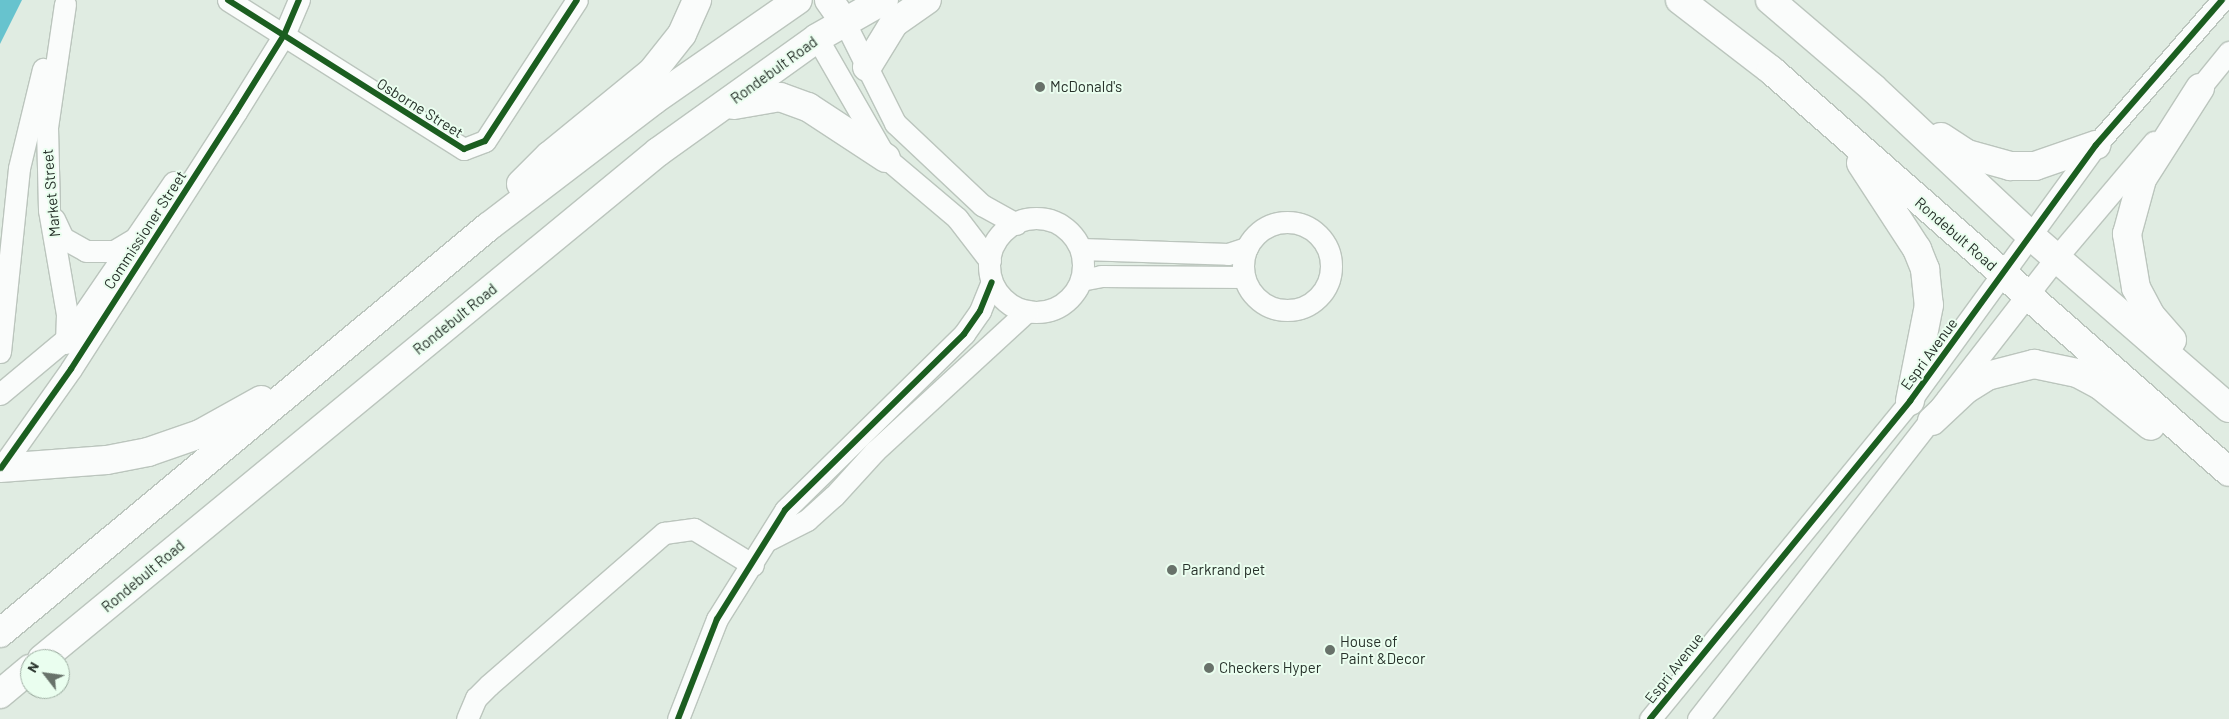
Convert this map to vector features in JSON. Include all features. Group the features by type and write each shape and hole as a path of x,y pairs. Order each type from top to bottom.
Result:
{"main road":[{"path":"488,227 548,156 658,66 682,34 697,0"},
{"path":"829,0 845,23"},
{"name":"Rondebult Road","path":"54,649 658,152 722,108 817,38 884,0"},
{"path":"867,67 894,23 927,0"},
{"name":"Rondebult Road","path":"1680,0 1771,70 2229,472"},
{"path":"1770,0 1873,88 2031,236 2229,407"},
{"path":"0,633 488,227 654,100 794,1 817,38"},
{"path":"1873,88 1954,147 1994,163 2035,166 2096,145"},
{"path":"2200,88 2142,179 2127,234 2130,265 2151,316 2229,407"},
{"path":"722,108 766,96 780,96 808,107 886,158"},
{"path":"1842,134 1917,249 1925,269 1929,305 1910,401"},
{"path":"0,468 107,460 200,434 352,340"},
{"path":"1932,421 1965,390 1987,376 2034,364 2053,366 2100,385 2178,449 2229,472"},
{"path":"0,694 20,677"}],"street":[{"name":"Osborne Street","path":"228,0 453,145 470,149 485,141 577,0"},
{"name":"Espri Avenue","path":"1650,719 1910,401 2096,145 2222,0"},
{"name":"Market Street","path":"40,408 67,338 49,210 47,128 66,2"},
{"name":"Market Street","path":"0,352 19,168 43,69 66,2"},
{"name":"Commissioner Street","path":"0,394 67,338 297,4"},
{"path":"845,23 867,67 878,96 914,144 982,205 1016,224"},
{"name":"Commissioner Street","path":"0,468 40,408 71,369 278,32"},
{"path":"678,719 717,619 770,539 785,510 819,474 964,334 980,311 991,271 996,241 1016,224 1030,219 1051,221 1069,232 1081,249 1081,280 1062,305 1042,312 1027,311 1004,299 991,271 957,218 886,158 817,38"},
{"path":"1698,719 1932,421 2056,258 2229,52"},
{"path":"49,210 63,238 86,251 114,251 138,236"},
{"path":"1081,249 1228,254 1247,248 1267,227 1296,223 1321,238 1331,265 1322,293 1307,306 1288,310 1260,302 1244,278 1247,248"},
{"path":"1081,280 1101,276 1244,278"},
{"path":"770,539 807,520 834,496 875,452 940,396 989,343 1027,311"},
{"path":"467,719 476,698 489,685 664,533 694,529 753,565"}],"water":[{"path":"0,0 22,0 0,44"}],"cycle path":[{"path":"228,0 464,149 485,141 577,0"},
{"path":"1,468 71,369 236,112 284,35 299,0"},
{"path":"1650,719 1910,401 2096,145 2222,0"},
{"path":"678,719 717,619 785,510 964,334 980,311 992,282"}],"place":[{"name":"McDonald's","path":"1040,87"},
{"name":"Parkrand pet","path":"1172,570"},
{"name":"House of Paint &Decor","path":"1330,650"},
{"name":"Checkers Hyper","path":"1209,668"}]}
